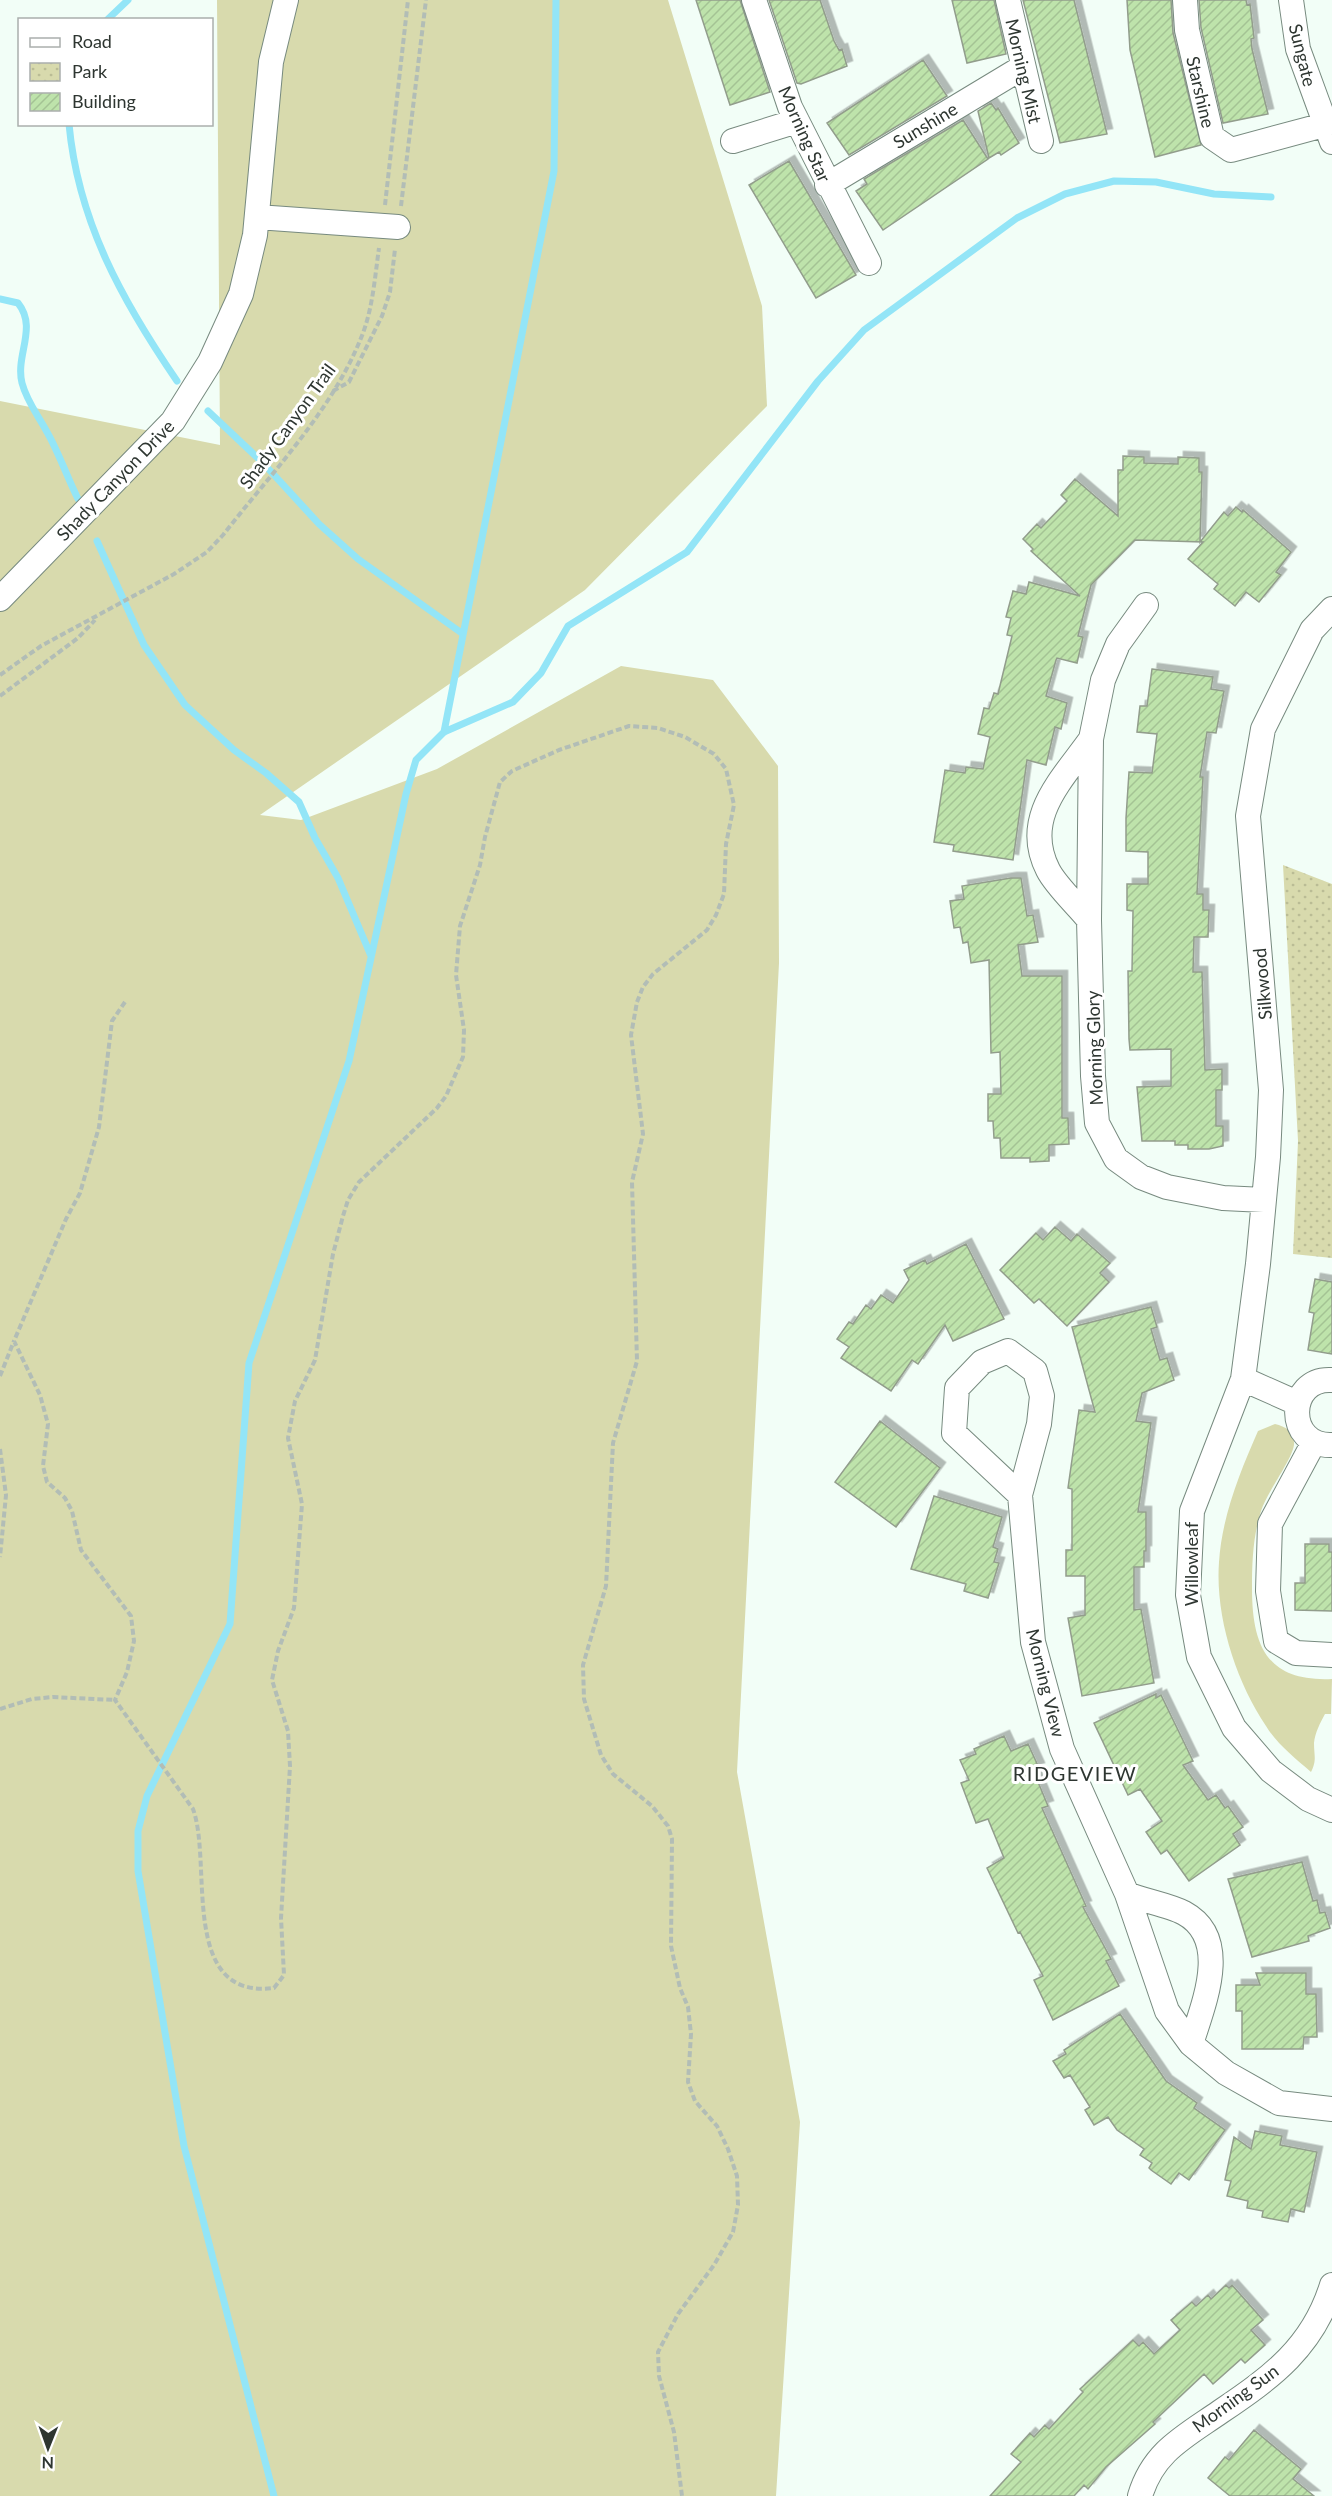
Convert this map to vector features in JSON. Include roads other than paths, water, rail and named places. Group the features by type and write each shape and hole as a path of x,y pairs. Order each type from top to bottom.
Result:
{"street":[{"name":"Shady Canyon Drive","path":"0,598 173,422 210,362 241,294 255,235 271,62 286,0"},
{"name":"Morning Star","path":"754,0 797,121 869,263"},
{"name":"Morning Mist","path":"1008,0 1041,141"},
{"name":"Starshine","path":"1185,0 1187,30 1212,137 1231,150 1328,133"},
{"name":"Sungate","path":"1291,0 1298,49 1328,133"},
{"name":"Sunshine","path":"827,184 1023,67"},
{"path":"733,141 797,121"},
{"path":"257,217 390,226"},
{"name":"Morning Glory","path":"1146,605 1118,644 1103,680 1091,739 1089,920 1093,1076 1097,1123 1116,1159 1141,1177 1167,1187 1223,1198 1264,1200"},
{"name":"Silkwood","path":"1243,1379 1264,1200 1270,1090 1248,816 1263,729 1312,630 1332,609"},
{"name":"Morning Glory","path":"1089,920 1048,871 1040,842 1041,814 1057,785 1091,739"},
{"name":"Morning View","path":"1020,1495 954,1433 957,1388 982,1362 1008,1351 1035,1371 1042,1396 1039,1425 1020,1495 1033,1642 1062,1749 1127,1894 1167,2011 1191,2044 1226,2073 1279,2103 1332,2109"},
{"path":"1243,1379 1297,1404"},
{"name":"Willowleaf","path":"1243,1379 1192,1511 1188,1595 1199,1657 1234,1728 1271,1771 1308,1799 1332,1810"},
{"path":"1332,1380 1318,1381 1308,1386 1297,1404 1298,1425 1323,1443 1269,1524 1268,1592 1276,1641 1296,1653 1332,1655"},
{"path":"1127,1894 1184,1913 1201,1926 1208,1943 1210,1976 1191,2044"},
{"name":"Morning Sun","path":"1126,2496 1143,2485 1182,2435 1268,2378 1306,2342 1324,2312 1332,2285"}],"waterway":[{"path":"109,18 128,0"},
{"path":"444,732 554,171 556,0"},
{"path":"69,126 82,194 106,260 121,291 177,381"},
{"path":"274,2496 184,2146 138,1871 138,1831 147,1796 230,1624 249,1363 349,1061 406,794 416,760 444,732 513,702 541,673 568,626 687,552 818,381 864,330 1017,218 1065,194 1114,181 1156,182 1214,194 1271,197"},
{"path":"0,299 18,303 24,312 26,332 21,362 24,390 55,448 78,499"},
{"path":"208,411 264,464 319,524 358,559 463,634"},
{"path":"97,541 144,645 185,705 234,750 266,773 299,802 315,838 338,878 371,956"}],"district":[{"name":"RIDGEVIEW","path":"1075,1773"}]}
